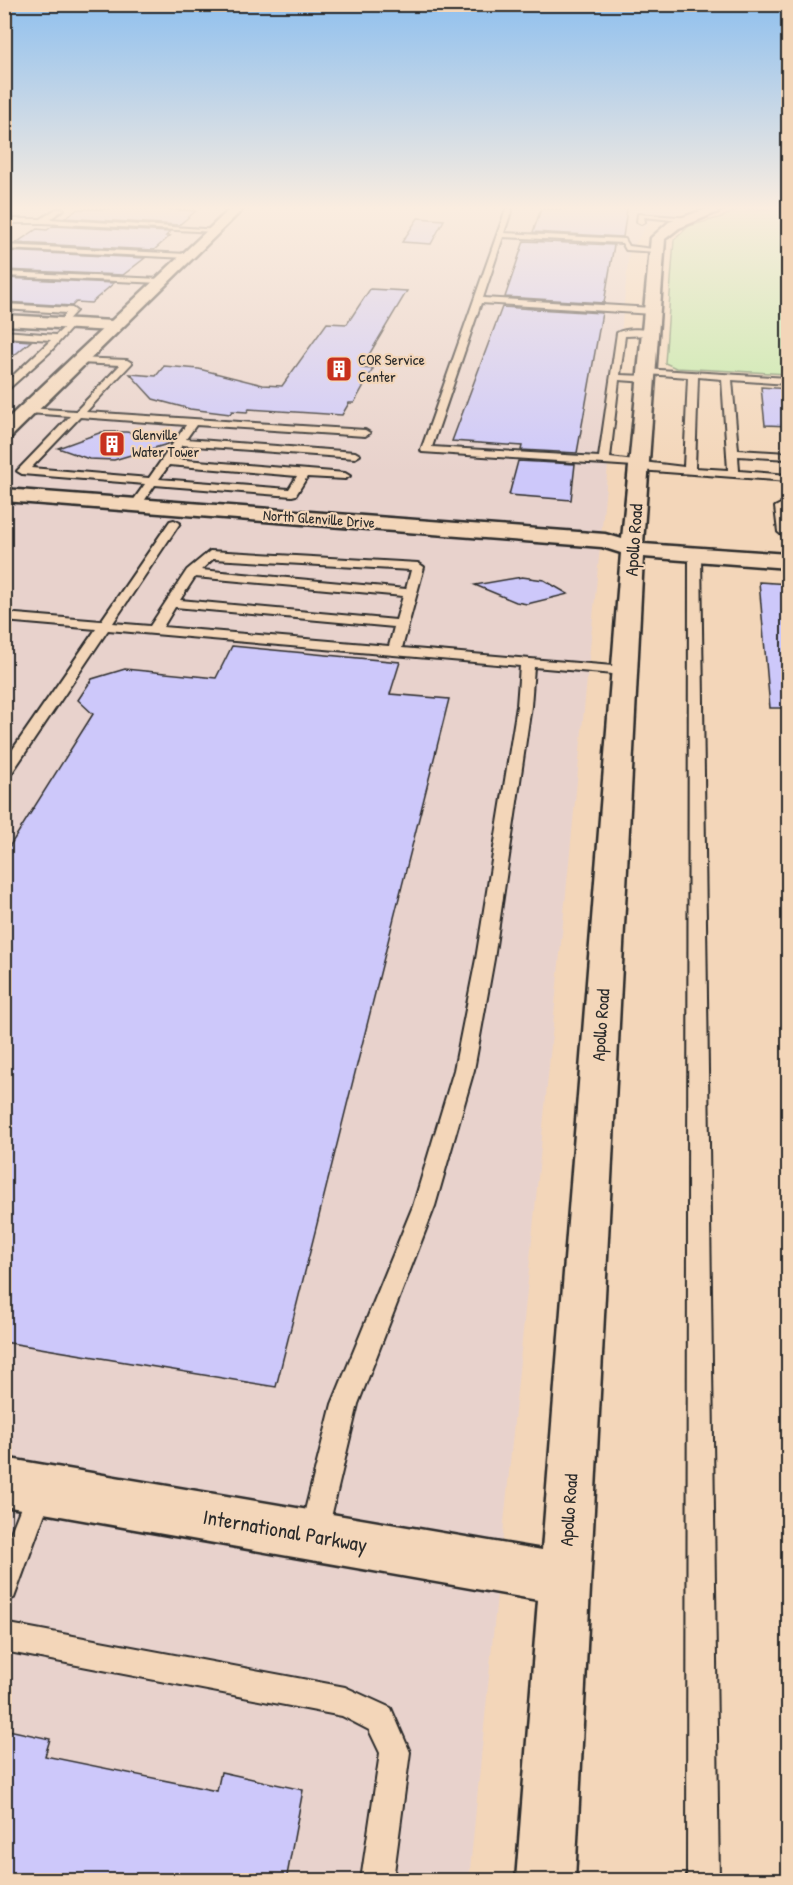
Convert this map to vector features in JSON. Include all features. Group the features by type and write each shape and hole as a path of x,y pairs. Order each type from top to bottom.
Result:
{"street":[{"path":"7,428 29,410 144,297"},
{"name":"Apollo Road","path":"545,1881 632,550 653,297"},
{"path":"4,320 64,328 113,326"},
{"name":"North Glenville Drive","path":"4,495 136,505 322,527 604,555 632,550 789,561"},
{"name":"North Glenville Drive","path":"4,510 174,523 322,527"},
{"name":"International Parkway","path":"23,1485 565,1579"}],"lane":[{"path":"478,297 426,450 604,461 689,471 789,478"},
{"path":"477,300 652,311"},
{"path":"4,306 72,311 64,328 4,390"},
{"path":"4,334 64,328"},
{"path":"604,461 621,333 650,333"},
{"path":"80,360 127,363 22,471 292,493 304,473"},
{"path":"615,377 693,374 789,381"},
{"path":"689,471 693,374"},
{"path":"728,377 734,474"},
{"path":"29,410 365,433"},
{"path":"136,505 192,422"},
{"path":"179,442 354,455"},
{"path":"733,453 789,456"},
{"path":"166,462 345,476"},
{"path":"789,503 781,507 784,532 789,536"},
{"path":"4,774 174,523"},
{"path":"695,554 703,1881"},
{"path":"154,630 192,573 210,555 418,567 394,651"},
{"path":"192,573 412,593"},
{"path":"171,603 402,624"},
{"path":"4,617 625,671"},
{"path":"313,1536 345,1404 424,1206 464,1070 485,959 524,706 528,663"},
{"path":"4,1588 23,1485"},
{"path":"4,1637 345,1702 380,1719 395,1752 377,1881"}],"shaded area":[{"path":"5,297 625,297 469,1880 5,1880"}],"green space":[{"path":"670,297 788,297 788,374 676,368 665,363"}],"building":[{"path":"4,297 98,297 91,303 76,302 72,306 4,302"},
{"name":"COR Service Center","path":"365,297 403,297 361,368 373,369 354,403 349,403 342,415 249,409 247,412 232,411 230,414 190,409 153,399 130,374 156,376 164,366 199,369 263,385 282,386 327,323 347,324"},
{"path":"505,297 605,297 604,303"},
{"path":"502,307 602,313 577,453 521,450 522,446 452,441"},
{"path":"4,339 31,341 4,364"},
{"path":"761,387 789,389 789,426 765,425"},
{"name":"Glenville Water Tower","path":"102,432 126,432 175,438 171,443 114,460 89,459 58,448"},
{"path":"518,461 575,464 571,500 509,495"},
{"path":"522,577 544,580 568,594 527,604 516,602 475,585"},
{"path":"759,582 789,584 789,708 770,708"},
{"path":"232,646 400,662 390,694 449,699 276,1387 4,1342 4,855 93,714 78,700 92,679 125,669 216,678"},
{"path":"4,1729 50,1739 45,1756 217,1791 221,1772 303,1790 286,1881 4,1881"}],"place":[{"name":"COR Service Center","path":"339,369"},
{"name":"Glenville Water Tower","path":"112,444"}]}
